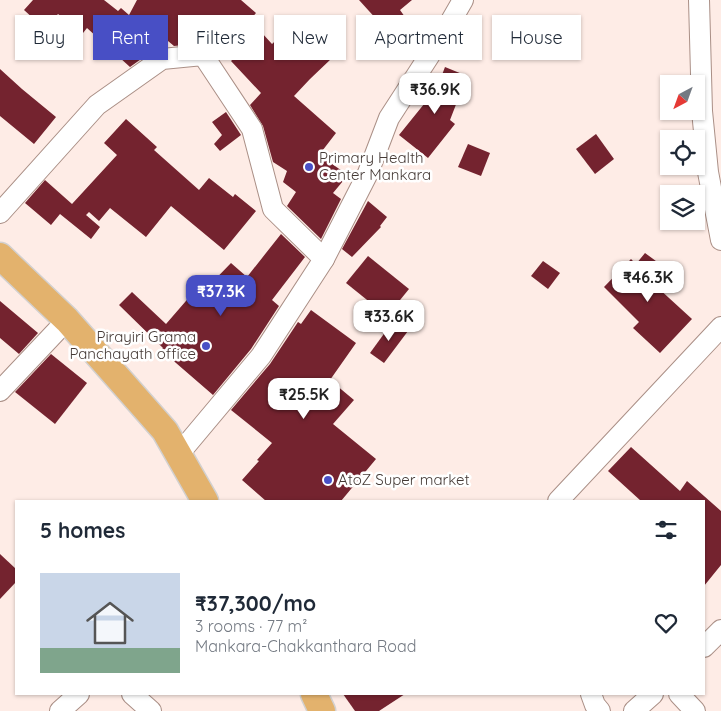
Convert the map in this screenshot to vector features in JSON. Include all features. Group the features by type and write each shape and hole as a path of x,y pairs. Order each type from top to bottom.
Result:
{"main road":[{"path":"0,256 67,320 164,431 204,500"},
{"path":"314,695 322,711"}],"street":[{"path":"178,454 261,356 324,258 368,173 389,118 463,0"},
{"path":"699,0 702,111 708,172 721,240"},
{"path":"0,212 97,105 162,59 203,55 252,129 273,209 324,258"},
{"path":"0,391 67,320"},
{"path":"559,500 721,326"},
{"path":"705,646 721,630"},
{"path":"60,711 78,695"},
{"path":"133,695 151,711"},
{"path":"591,695 595,705 600,711"},
{"path":"634,711 652,695"},
{"path":"680,695 696,711"}],"building":[{"path":"33,0 104,0 118,11 121,8 129,15 93,15 93,33 87,28 83,33 83,15 30,15 24,10"},
{"path":"137,0 241,0 256,13 254,15 178,15 178,46 174,46 168,41 168,15 129,15"},
{"path":"359,0 412,0 400,10 404,15 373,15"},
{"path":"264,35 272,44 274,42 274,60 330,60 294,96 336,133 319,155 348,175 333,193 341,199 321,239 287,206 296,192 283,182 287,171 273,162 263,126 250,105 261,93 231,61 264,60"},
{"path":"122,60 140,60 130,67"},
{"path":"445,67 467,76 450,120 455,124 428,158 399,135 437,88"},
{"path":"0,69 56,117 34,144 0,116"},
{"path":"226,112 241,135 220,151 214,144 222,135 212,122"},
{"path":"126,119 157,147 154,150 199,190 209,178 233,197 235,194 256,211 224,250 171,206 146,237 110,208 99,221 89,212 86,215 100,227 91,239 60,214 51,225 25,203 45,180 72,204 117,155 104,143"},
{"path":"596,134 614,159 595,174 576,149"},
{"path":"468,144 490,153 481,176 458,167"},
{"path":"368,201 387,217 381,227 352,257 342,249"},
{"path":"281,234 305,257 272,300 279,306 251,349 213,395 161,350 163,348 119,305 132,292 166,324 192,294 197,298 231,263 247,277"},
{"path":"645,253 660,264 650,277 659,285 657,287 692,319 660,353 633,328 639,322 604,287 631,259 636,264"},
{"path":"368,256 409,289 387,316 346,283"},
{"path":"543,261 560,273 548,289 531,276"},
{"path":"0,301 38,333 19,354 0,338"},
{"path":"311,310 356,343 330,380 354,400 333,424 376,459 342,500 265,500 242,480 272,443 231,410 270,364 298,322 301,324"},
{"path":"394,320 408,331 384,363 370,353"},
{"path":"51,354 87,383 55,424 15,392"},
{"path":"631,447 680,491 687,481 721,511 721,565 705,585 705,500 640,500 608,471"},
{"path":"0,554 15,568 15,583 0,599"},
{"path":"344,695 403,695 379,711 355,711"}],"place":[{"name":"Primary Health Center Mankara","path":"309,167"},
{"name":"Pirayiri Grama Panchayath office","path":"206,346"},
{"name":"AtoZ Super market","path":"328,480"}]}
